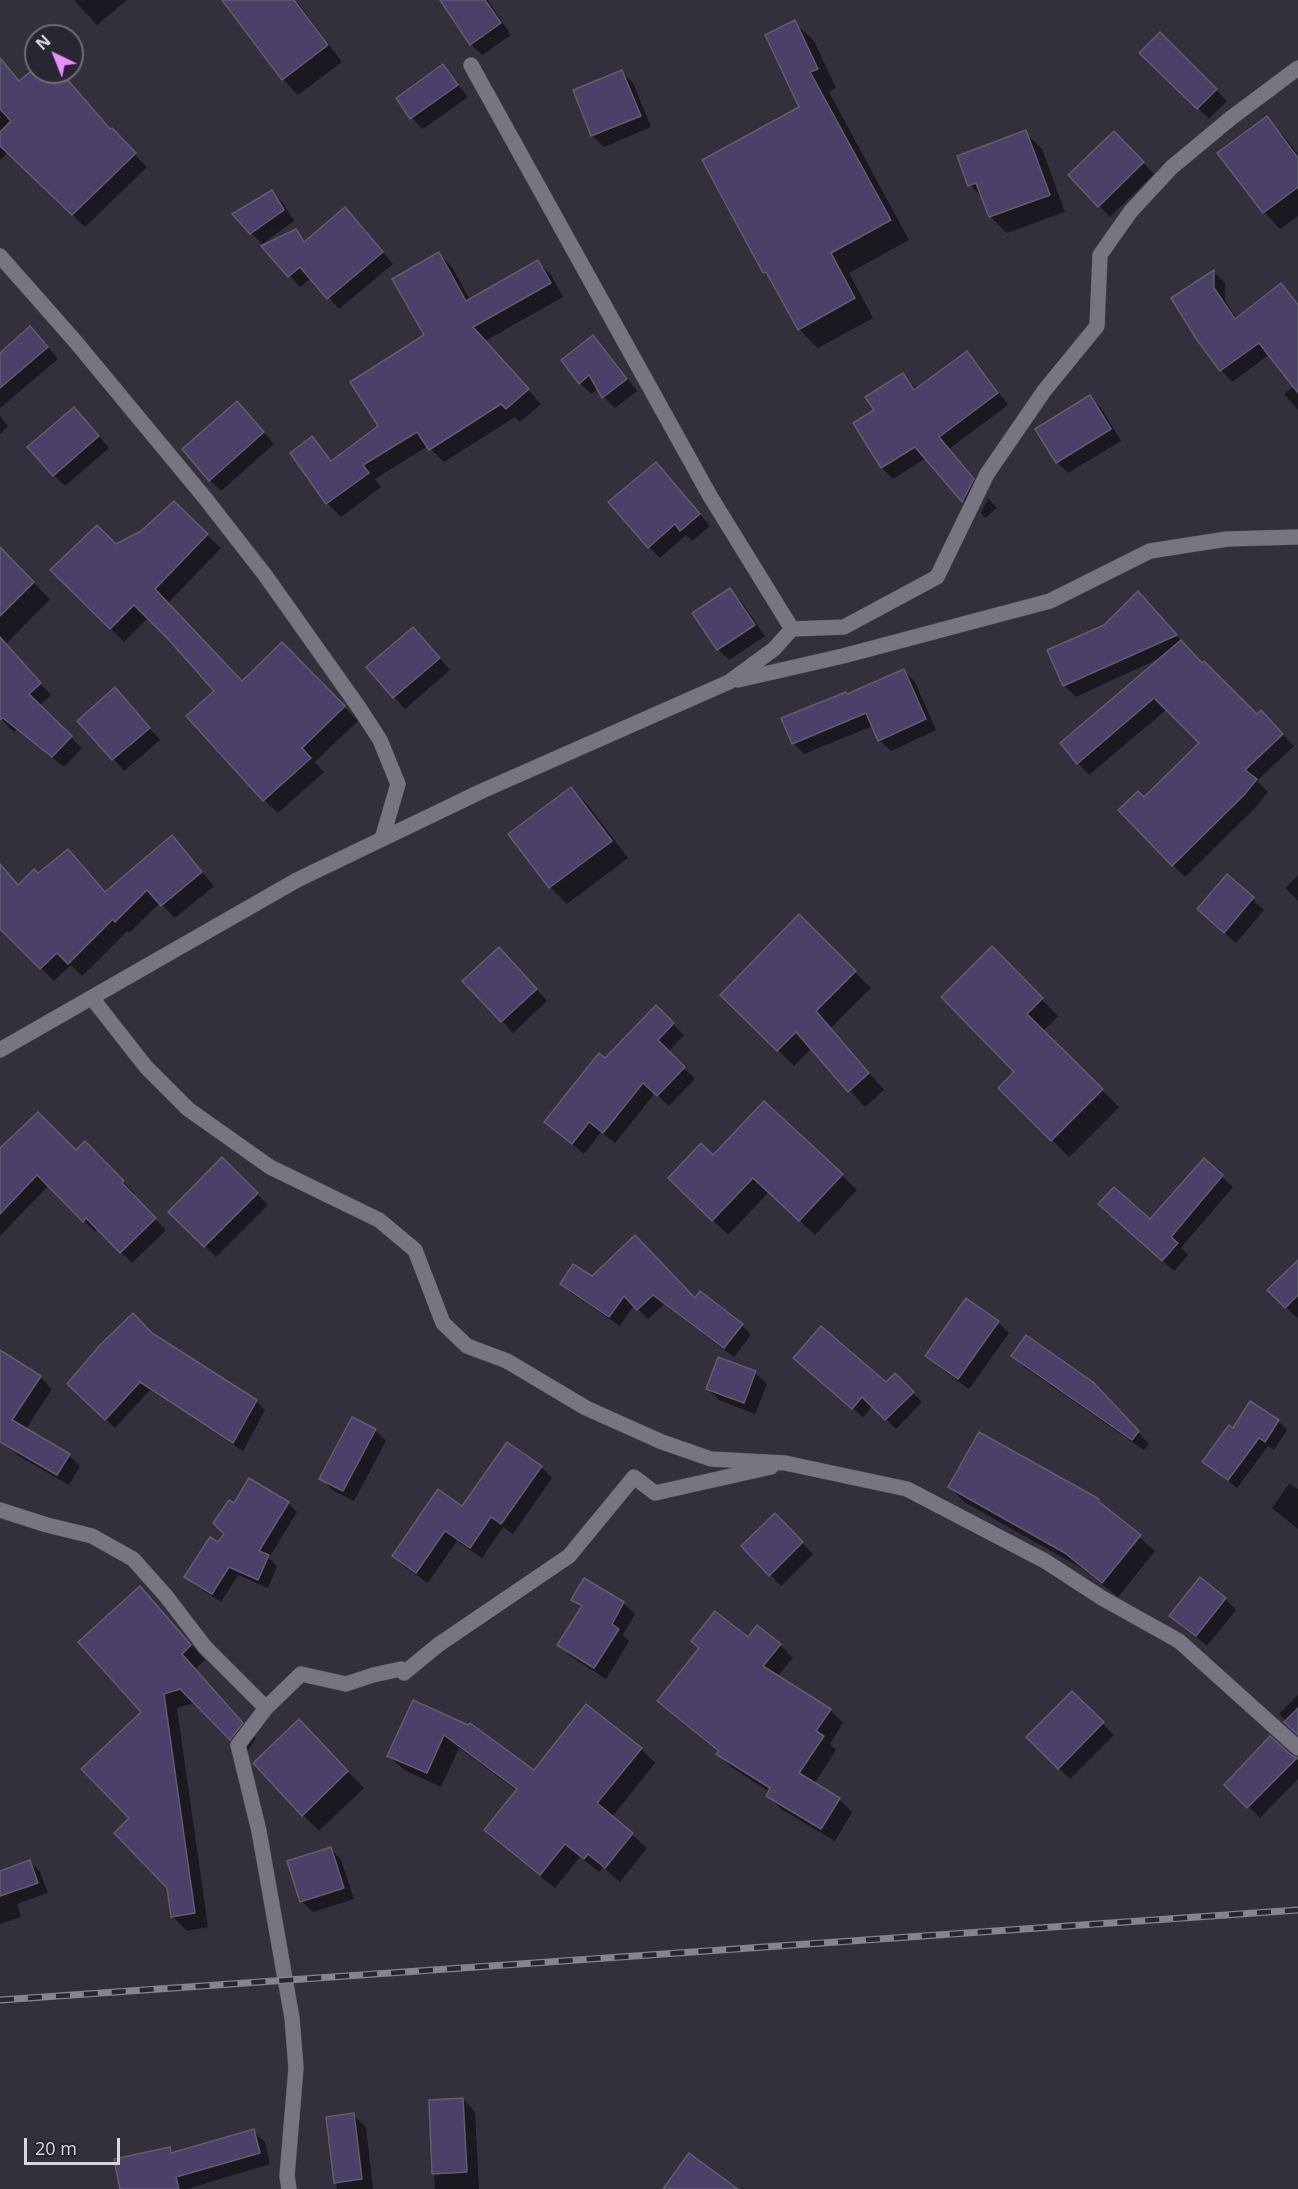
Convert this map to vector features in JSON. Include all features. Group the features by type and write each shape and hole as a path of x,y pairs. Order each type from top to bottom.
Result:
{"street":[{"path":"471,65 710,496 792,629"},
{"path":"729,682 774,649 792,629 844,627 937,577 987,474 1044,391 1098,326 1100,255 1131,211 1172,168 1231,117 1298,68"},
{"path":"0,256 75,341 205,498 265,575 360,709 380,740 398,784 382,839"},
{"path":"0,1050 297,880 482,791 729,682 843,656 1050,601 1150,551 1227,539 1298,537"},
{"path":"92,998 146,1067 188,1109 270,1167 379,1220 415,1250 443,1323 467,1346 507,1361 586,1407 662,1442 711,1459 785,1463 906,1489 1046,1561 1102,1598 1179,1641 1298,1748"},
{"path":"289,2189 287,2176 296,2068 292,2018 259,1831 238,1745 266,1708 301,1674 346,1684 401,1669 405,1672 438,1646 569,1556 634,1477 655,1493 682,1489 785,1463"},
{"path":"0,1510 92,1536 133,1559 166,1596 205,1647 266,1708"}],"building":[{"path":"222,0 294,0 328,45 282,80"},
{"path":"440,0 485,0 501,23 470,45"},
{"path":"795,20 818,69 810,72 891,220 831,253 855,298 798,330 766,272 763,273 702,160 799,107 765,35"},
{"path":"1160,32 1217,89 1197,109 1139,53"},
{"path":"0,58 19,81 24,77 24,84 71,84 110,129 112,128 136,153 72,215 0,146 0,132 11,121 0,109"},
{"path":"443,64 458,85 410,119 396,98"},
{"path":"622,70 641,116 591,136 573,90"},
{"path":"1267,116 1298,158 1298,187 1263,213 1217,153"},
{"path":"1026,130 1050,195 989,217 976,183 968,186 957,156"},
{"path":"1114,131 1144,162 1098,207 1068,175"},
{"path":"272,190 284,210 250,234 232,214"},
{"path":"345,207 383,252 327,299 300,267 288,277 261,246 296,229 304,242"},
{"path":"439,252 466,301 538,260 551,283 473,327 529,389 506,409 501,404 429,450 417,432 363,465 369,473 326,504 290,453 312,436 331,461 378,426 350,382 424,335 392,279"},
{"path":"1214,270 1214,288 1235,319 1281,283 1298,305 1298,393 1259,343 1220,371 1197,340 1171,298"},
{"path":"30,326 48,347 0,388 0,353"},
{"path":"593,335 627,379 602,398 589,375 579,384 561,360"},
{"path":"967,351 998,393 939,437 974,479 962,502 915,447 881,468 853,423 874,410 865,397 903,373 914,390"},
{"path":"1090,395 1111,429 1056,463 1035,429"},
{"path":"237,401 264,432 209,481 182,449"},
{"path":"74,407 99,436 53,476 27,447"},
{"path":"656,462 700,514 680,531 675,524 648,548 608,502"},
{"path":"174,501 208,534 155,589 242,681 282,642 345,706 302,748 311,758 263,801 186,716 214,691 169,640 134,605 110,629 50,570 97,525 116,544 141,531"},
{"path":"0,547 34,582 0,616"},
{"path":"730,588 755,625 717,650 692,613"},
{"path":"1138,591 1177,635 1063,686 1047,650 1104,625"},
{"path":"413,627 440,658 393,698 366,667"},
{"path":"0,637 41,683 29,694 72,736 52,757 3,718 0,720"},
{"path":"1181,640 1202,663 1204,661 1257,714 1261,710 1283,734 1245,770 1257,779 1244,795 1172,866 1118,810 1138,791 1144,797 1199,743 1154,698 1077,764 1060,743"},
{"path":"904,669 926,719 878,741 866,713 792,744 781,718 846,692 847,694"},
{"path":"115,687 150,728 112,760 77,721"},
{"path":"571,787 612,841 549,888 508,834"},
{"path":"172,835 202,872 161,906 147,890 115,922 113,919 68,964 57,953 40,969 0,929 0,864 18,885 34,869 38,873 68,849 105,892"},
{"path":"1227,874 1254,897 1224,933 1197,909"},
{"path":"799,914 856,971 816,1011 869,1073 848,1092 796,1032 777,1051 720,995"},
{"path":"992,946 1043,998 1027,1014 1103,1089 1051,1141 998,1088 1014,1072 941,997"},
{"path":"499,947 537,989 501,1022 462,981"},
{"path":"656,1005 674,1023 658,1040 685,1067 657,1096 643,1083 603,1133 589,1122 572,1144 544,1122 599,1053 605,1058"},
{"path":"764,1101 843,1174 799,1221 753,1178 712,1221 668,1178 701,1143 713,1155"},
{"path":"38,1112 76,1150 85,1141 156,1218 120,1253 86,1218 83,1222 37,1175 0,1214 0,1148"},
{"path":"222,1157 258,1193 204,1247 168,1212"},
{"path":"1204,1158 1223,1175 1171,1237 1178,1243 1162,1261 1098,1204 1114,1187 1150,1219"},
{"path":"635,1235 695,1298 700,1291 743,1324 724,1348 653,1295 637,1310 624,1296 609,1317 560,1284 573,1264 592,1276"},
{"path":"1298,1260 1298,1295 1285,1308 1267,1290"},
{"path":"966,1298 999,1321 958,1379 925,1356"},
{"path":"133,1313 152,1333 257,1400 233,1443 140,1382 105,1420 67,1384 100,1345"},
{"path":"821,1326 886,1382 895,1373 914,1392 885,1420 862,1397 852,1409 793,1358"},
{"path":"1026,1335 1093,1382 1139,1431 1132,1440 1011,1356"},
{"path":"0,1350 41,1376 12,1420 70,1454 57,1475 0,1442"},
{"path":"718,1357 756,1371 744,1403 706,1389"},
{"path":"1250,1401 1279,1420 1265,1442 1259,1438 1228,1480 1202,1462 1229,1425 1233,1428"},
{"path":"352,1417 376,1429 343,1491 319,1479"},
{"path":"979,1432 1099,1499 1098,1501 1141,1535 1102,1583 1065,1553 948,1487"},
{"path":"507,1442 542,1466 501,1524 491,1517 470,1548 445,1531 416,1573 392,1556 438,1489 462,1506"},
{"path":"249,1478 289,1502 259,1551 269,1555 258,1580 229,1567 212,1594 184,1577 210,1537 218,1542 224,1534 213,1523 229,1500 234,1503"},
{"path":"775,1513 803,1542 769,1576 741,1546"},
{"path":"1200,1577 1226,1598 1196,1636 1169,1616"},
{"path":"584,1578 624,1602 612,1624 619,1629 594,1668 557,1645 582,1606 571,1600"},
{"path":"140,1586 191,1645 182,1654 243,1723 230,1740 180,1689 164,1694 195,1913 171,1917 167,1888 114,1833 129,1818 81,1769 141,1712 78,1642"},
{"path":"715,1611 748,1637 757,1625 781,1644 763,1666 831,1709 816,1731 824,1736 799,1773 840,1798 821,1829 766,1796 770,1788 716,1754 719,1751 657,1701 699,1648 691,1641"},
{"path":"1072,1691 1104,1722 1058,1769 1026,1737"},
{"path":"413,1700 468,1725 470,1723 534,1770 586,1704 642,1748 597,1803 633,1833 605,1868 588,1854 584,1859 565,1844 540,1875 484,1830 517,1789 444,1735 427,1773 387,1756"},
{"path":"1298,1708 1298,1735 1284,1722"},
{"path":"299,1719 348,1771 302,1816 253,1763"},
{"path":"1270,1736 1297,1758 1247,1808 1224,1785"},
{"path":"331,1847 344,1888 300,1902 287,1861"},
{"path":"30,1860 38,1883 0,1896 0,1871"},
{"path":"463,2098 467,2172 432,2174 429,2100"},
{"path":"354,2113 362,2179 334,2183 326,2117"},
{"path":"254,2129 260,2153 176,2177 179,2189 120,2189 114,2159 170,2147 171,2153"},
{"path":"689,2153 738,2189 663,2189"}],"railway":[{"path":"0,2000 1298,1910"}]}
